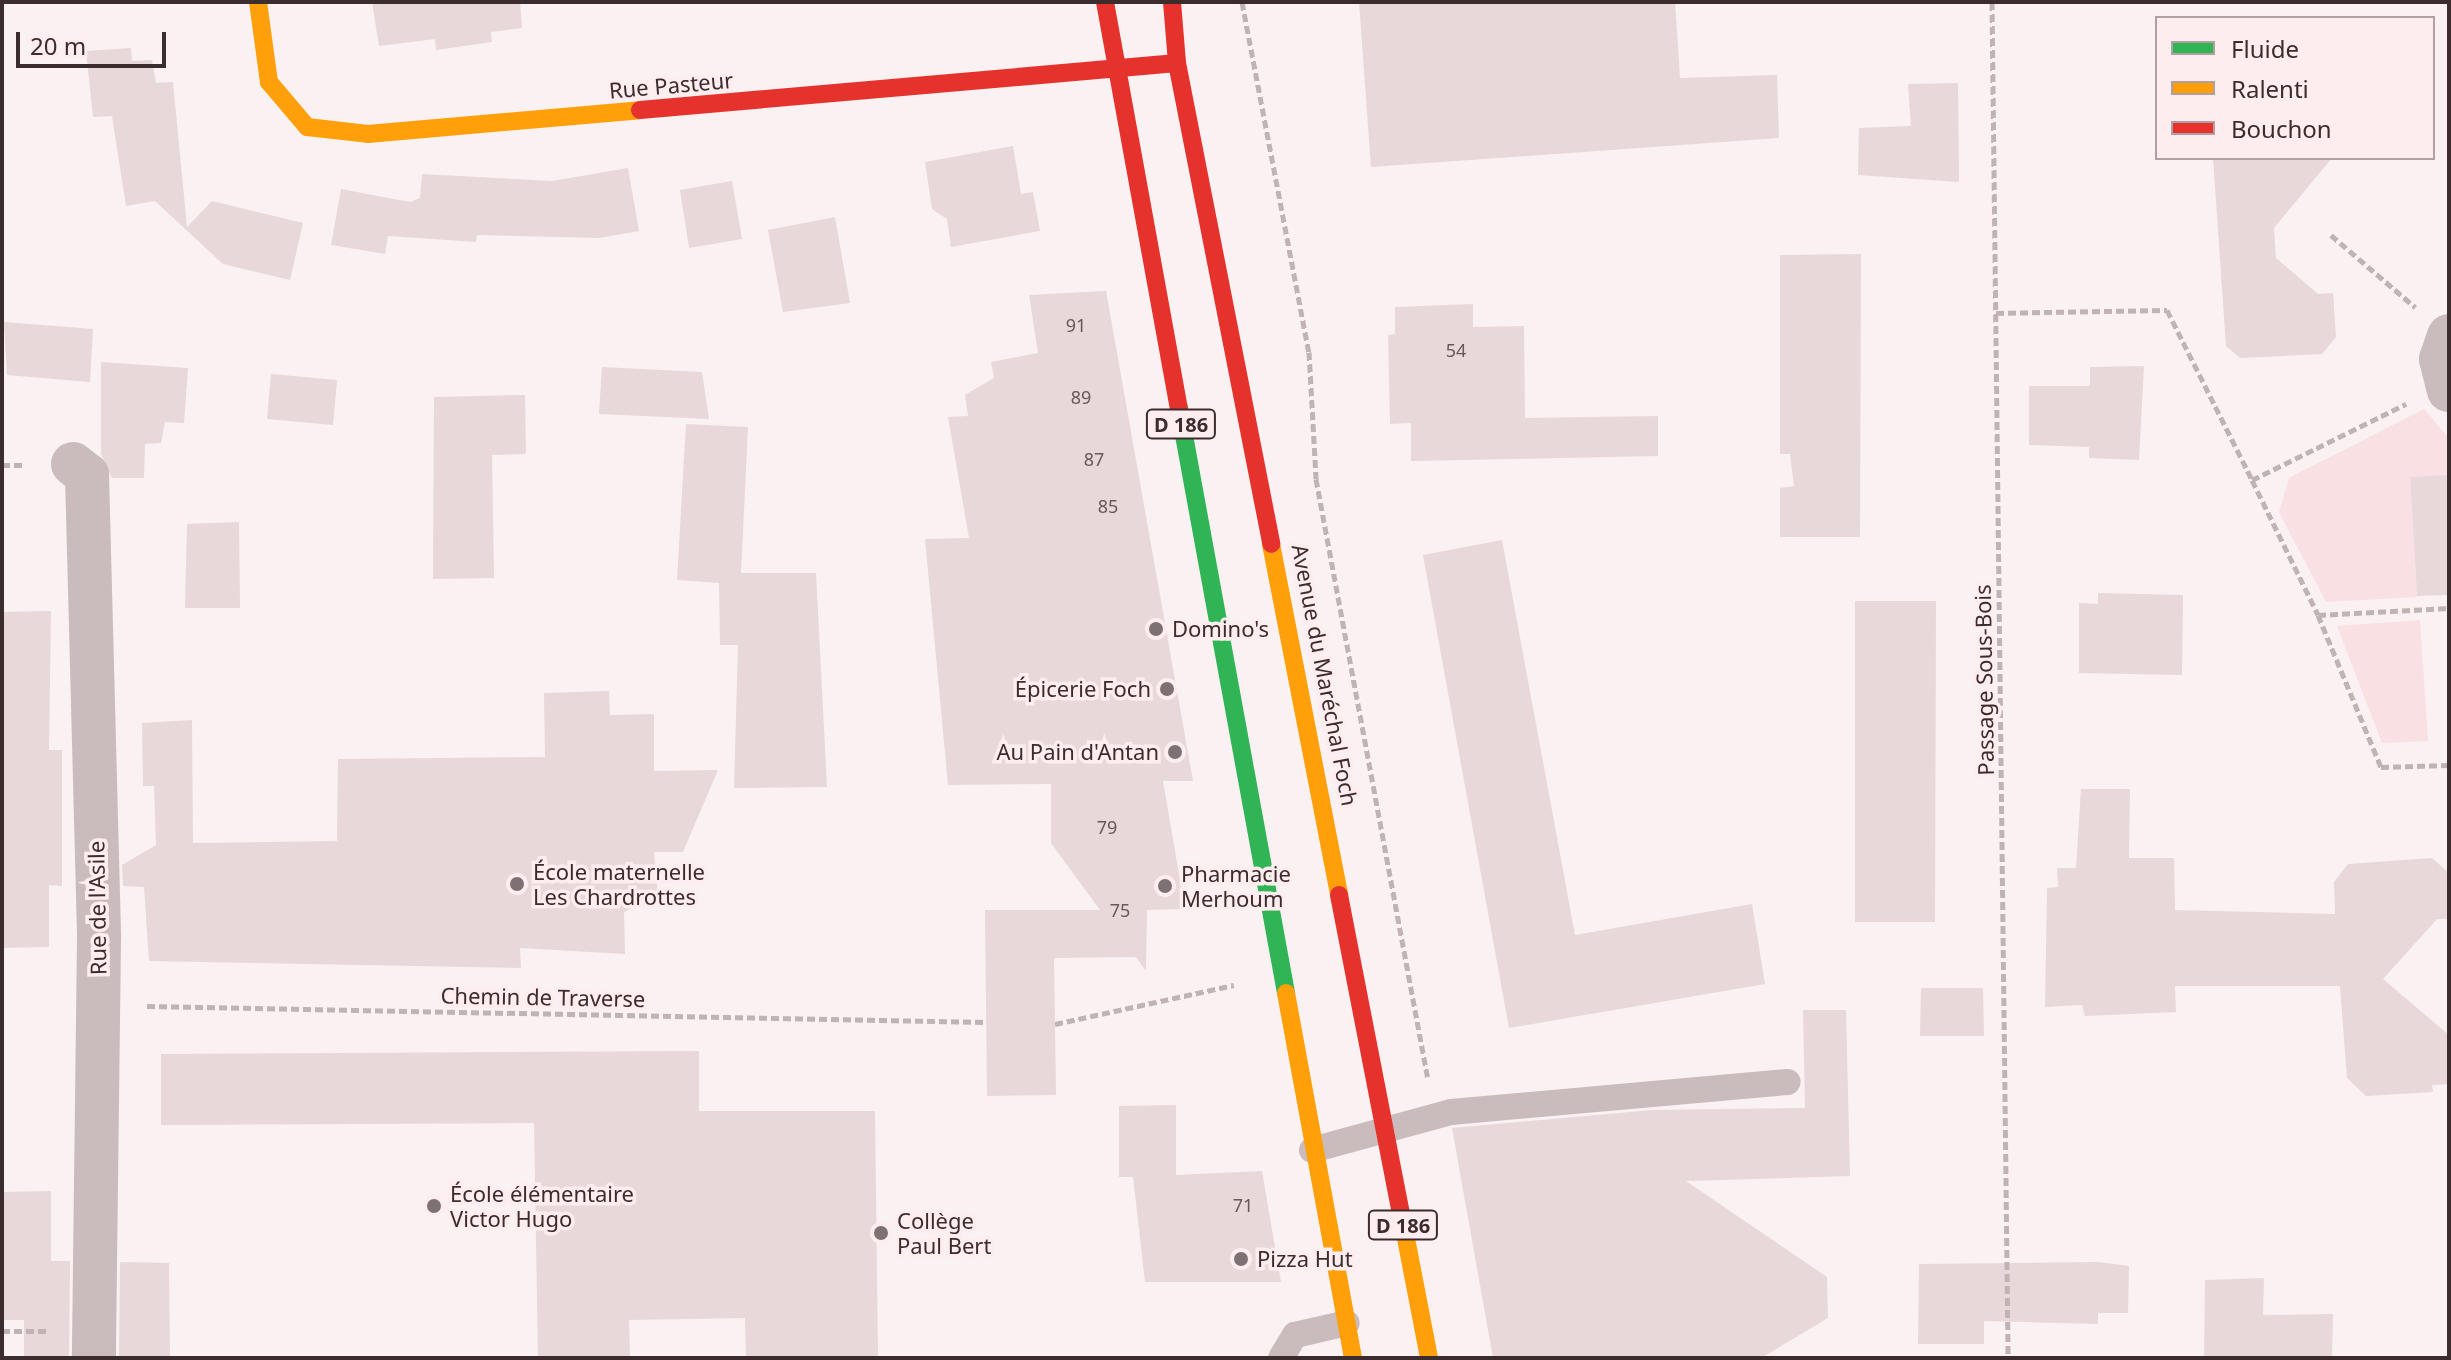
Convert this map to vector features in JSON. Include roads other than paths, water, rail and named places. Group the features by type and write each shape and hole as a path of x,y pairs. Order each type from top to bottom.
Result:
{"main road":[{"name":"Rue Pasteur","path":"258,2 269,82 288,105 307,127 368,134 1177,63"},
{"name":"D 186","path":"1105,2 1312,1150 1353,1358"},
{"name":"Avenue du Maréchal Foch","path":"1172,2 1177,63 1319,767 1383,1132 1429,1358"}],"street":[{"path":"2447,386 2441,359 2449,336"},
{"name":"Rue de l'Asile","path":"73,464 87,475 99,1005 94,1358"}],"lane":[{"path":"1312,1150 1434,1115 1788,1082"},
{"path":"1281,1358 1295,1335 1347,1323"}],"place":[{"name":"Domino's","path":"1156,629"},
{"name":"Épicerie Foch","path":"1167,689"},
{"name":"Au Pain d'Antan","path":"1175,752"},
{"name":"École maternelle Les Chardrottes","path":"517,884"},
{"name":"Pharmacie Merhoum","path":"1165,886"},
{"name":"École élémentaire Victor Hugo","path":"434,1206"},
{"name":"Collège Paul Bert","path":"881,1233"},
{"name":"Pizza Hut","path":"1241,1259"}]}
